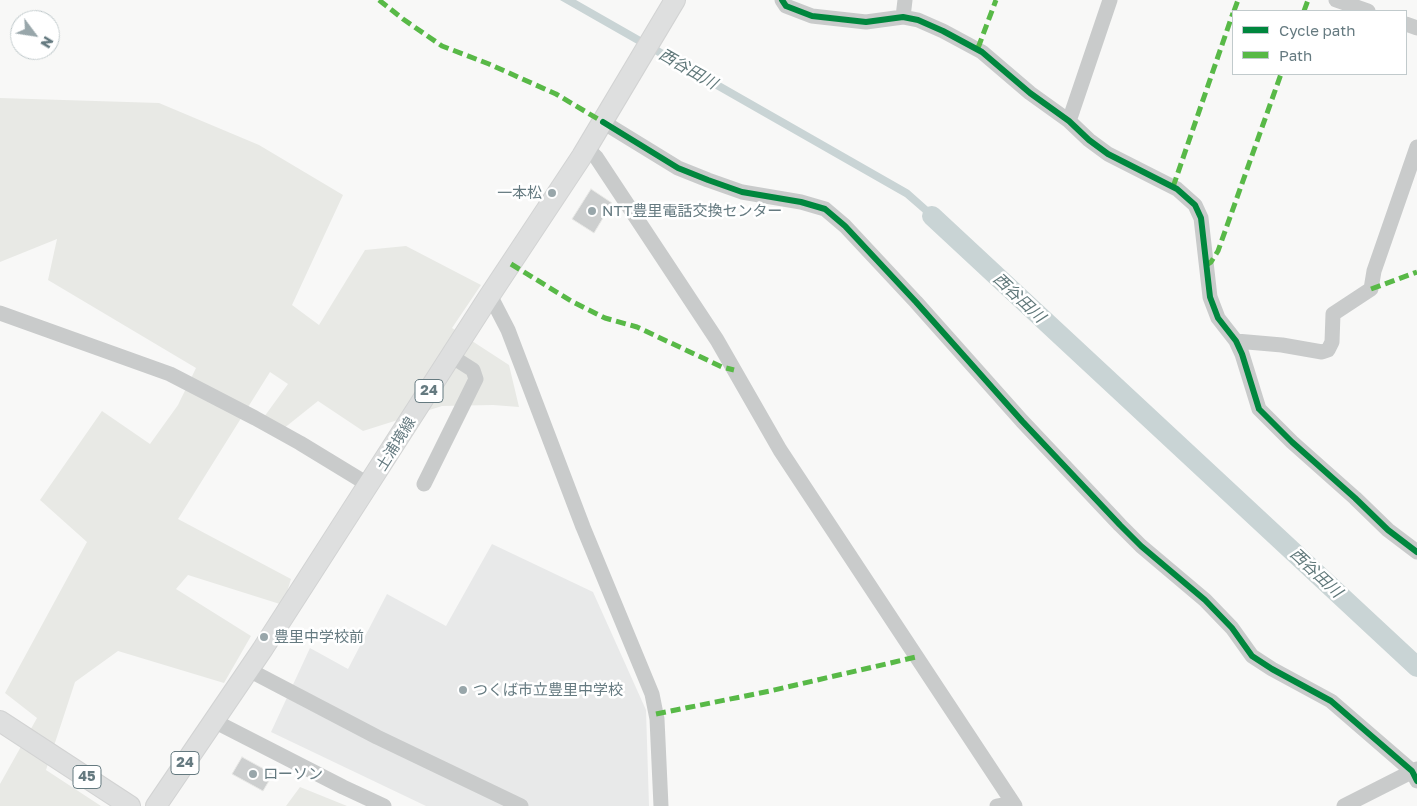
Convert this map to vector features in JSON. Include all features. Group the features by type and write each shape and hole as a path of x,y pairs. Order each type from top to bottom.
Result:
{"main road":[{"name":"土浦境線","path":"156,806 249,670 488,298 587,148 675,0"},
{"name":"45","path":"0,721 130,806"}],"street":[{"path":"782,0 786,6 812,16 866,22 903,17 918,20 978,48 1030,93 1069,121 1089,140 1108,154 1177,189 1195,205 1201,218 1210,297 1218,318 1236,341 1242,354 1259,409 1388,530 1417,552"},
{"path":"903,17 905,0"},
{"path":"1069,121 1110,0"},
{"path":"1336,0 1365,10"},
{"path":"603,122 678,168 742,192 801,202 826,209 845,226 1120,526 1205,600 1232,628 1252,656 1331,702 1415,774 1344,806"},
{"path":"1236,341 1282,345 1322,352 1328,350 1332,342 1333,314 1371,289 1374,272 1417,147"},
{"path":"587,148 596,157 717,340 780,450 1014,804 997,806"},
{"path":"488,298 493,301 508,330 583,526 652,694 657,719 661,806"},
{"path":"0,313 170,374 278,430 369,485"},
{"path":"424,484 476,379 473,370 451,356"},
{"path":"249,670 377,737 521,806"},
{"path":"214,721 384,806"}],"shaded area":[{"path":"0,98 159,103 259,145 343,195 292,305 319,325 365,250 406,246 481,285 452,328 509,365 519,407 493,405 442,406 363,431 318,401 283,429 264,417 288,384 270,372 178,519 291,579 283,605 188,575 176,589 251,636 224,683 118,651 75,682 46,770 101,806 0,806 0,784 37,718 5,693 87,542 40,500 102,411 150,444 178,405 196,368 48,280 57,239 0,262"},
{"name":"つくば市立豊里中学校","path":"492,544 593,592 646,710 649,806 426,806 271,732 310,648 348,669 387,594 446,626"},
{"path":"300,787 347,806 286,806"}],"water":[{"path":"560,0 576,0 909,190 955,231 950,236 905,197"}],"building":[{"name":"NTT豊里電話交換センター","path":"591,189 612,203 594,233 572,219"},
{"name":"ローソン","path":"242,757 273,774 263,791 232,774"}],"waterway":[{"name":"西谷田川","path":"932,216 1417,667"}],"marked path":[{"path":"379,0 442,46 489,64 556,94 603,122"},
{"path":"978,48 996,0"},
{"path":"1234,10 1238,0"},
{"path":"1304,10 1308,0"},
{"path":"1173,187 1232,16"},
{"path":"1206,265 1211,262 1218,251 1281,75"},
{"path":"511,264 571,301 605,318 637,327 722,367 734,370"},
{"path":"1371,289 1417,272"},
{"path":"656,714 770,691 916,657"}],"cycle path":[{"path":"782,0 786,6 812,16 866,22 903,17 918,20 943,31 982,52 1030,93 1069,121 1089,140 1108,154 1177,189 1195,205 1201,218 1210,297 1218,318 1236,341 1242,354 1259,409 1388,530 1417,552"},
{"path":"603,122 678,168 708,180 742,192 801,202 825,209 845,226 916,302 1022,421 1120,525 1141,546 1205,600 1232,628 1252,656 1331,701 1412,771 1417,781"}],"place":[{"name":"一本松","path":"552,193"},
{"name":"NTT豊里電話交換センター","path":"592,211"},
{"name":"豊里中学校前","path":"264,637"},
{"name":"つくば市立豊里中学校","path":"463,690"},
{"name":"ローソン","path":"253,774"}]}
